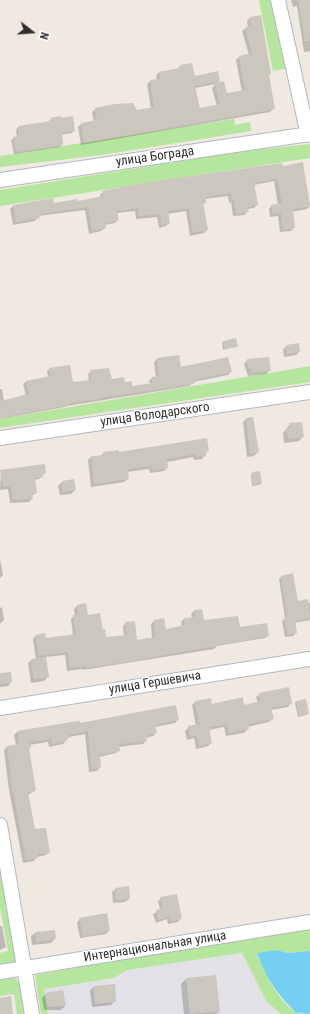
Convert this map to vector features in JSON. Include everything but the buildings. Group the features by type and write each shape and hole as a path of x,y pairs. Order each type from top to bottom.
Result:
{"street":[{"path":"278,0 309,135"},
{"name":"улица Бограда","path":"0,180 309,135"},
{"name":"улица Володарского","path":"0,438 310,392"},
{"name":"улица Гершевича","path":"0,708 310,659"},
{"path":"0,825 32,1014"},
{"name":"Интернациональная улица","path":"0,972 310,922"}],"shaded area":[{"path":"243,953 266,1001 281,1014 48,1014 44,989 114,978 127,970"}],"green space":[{"path":"259,0 272,0 288,68 273,71"},
{"path":"234,119 235,125 250,122 251,131 102,155 0,167 0,156"},
{"path":"310,144 310,158 0,206 0,190 237,152"},
{"path":"310,366 310,382 0,428 0,419"},
{"path":"0,859 17,958 13,964 0,966 0,953 8,951 0,907"},
{"path":"310,926 310,951 288,953 277,950 257,954 268,978 279,996 292,1010 299,1014 281,1014 266,1001 242,953 127,970 114,978 44,989 48,1014 41,1014 35,975"},
{"path":"0,977 13,977 22,984 26,1014 17,1014 14,994 0,996"}],"water":[{"path":"277,950 288,953 310,951 310,1014 296,1013 283,999 264,971 257,953"}]}
